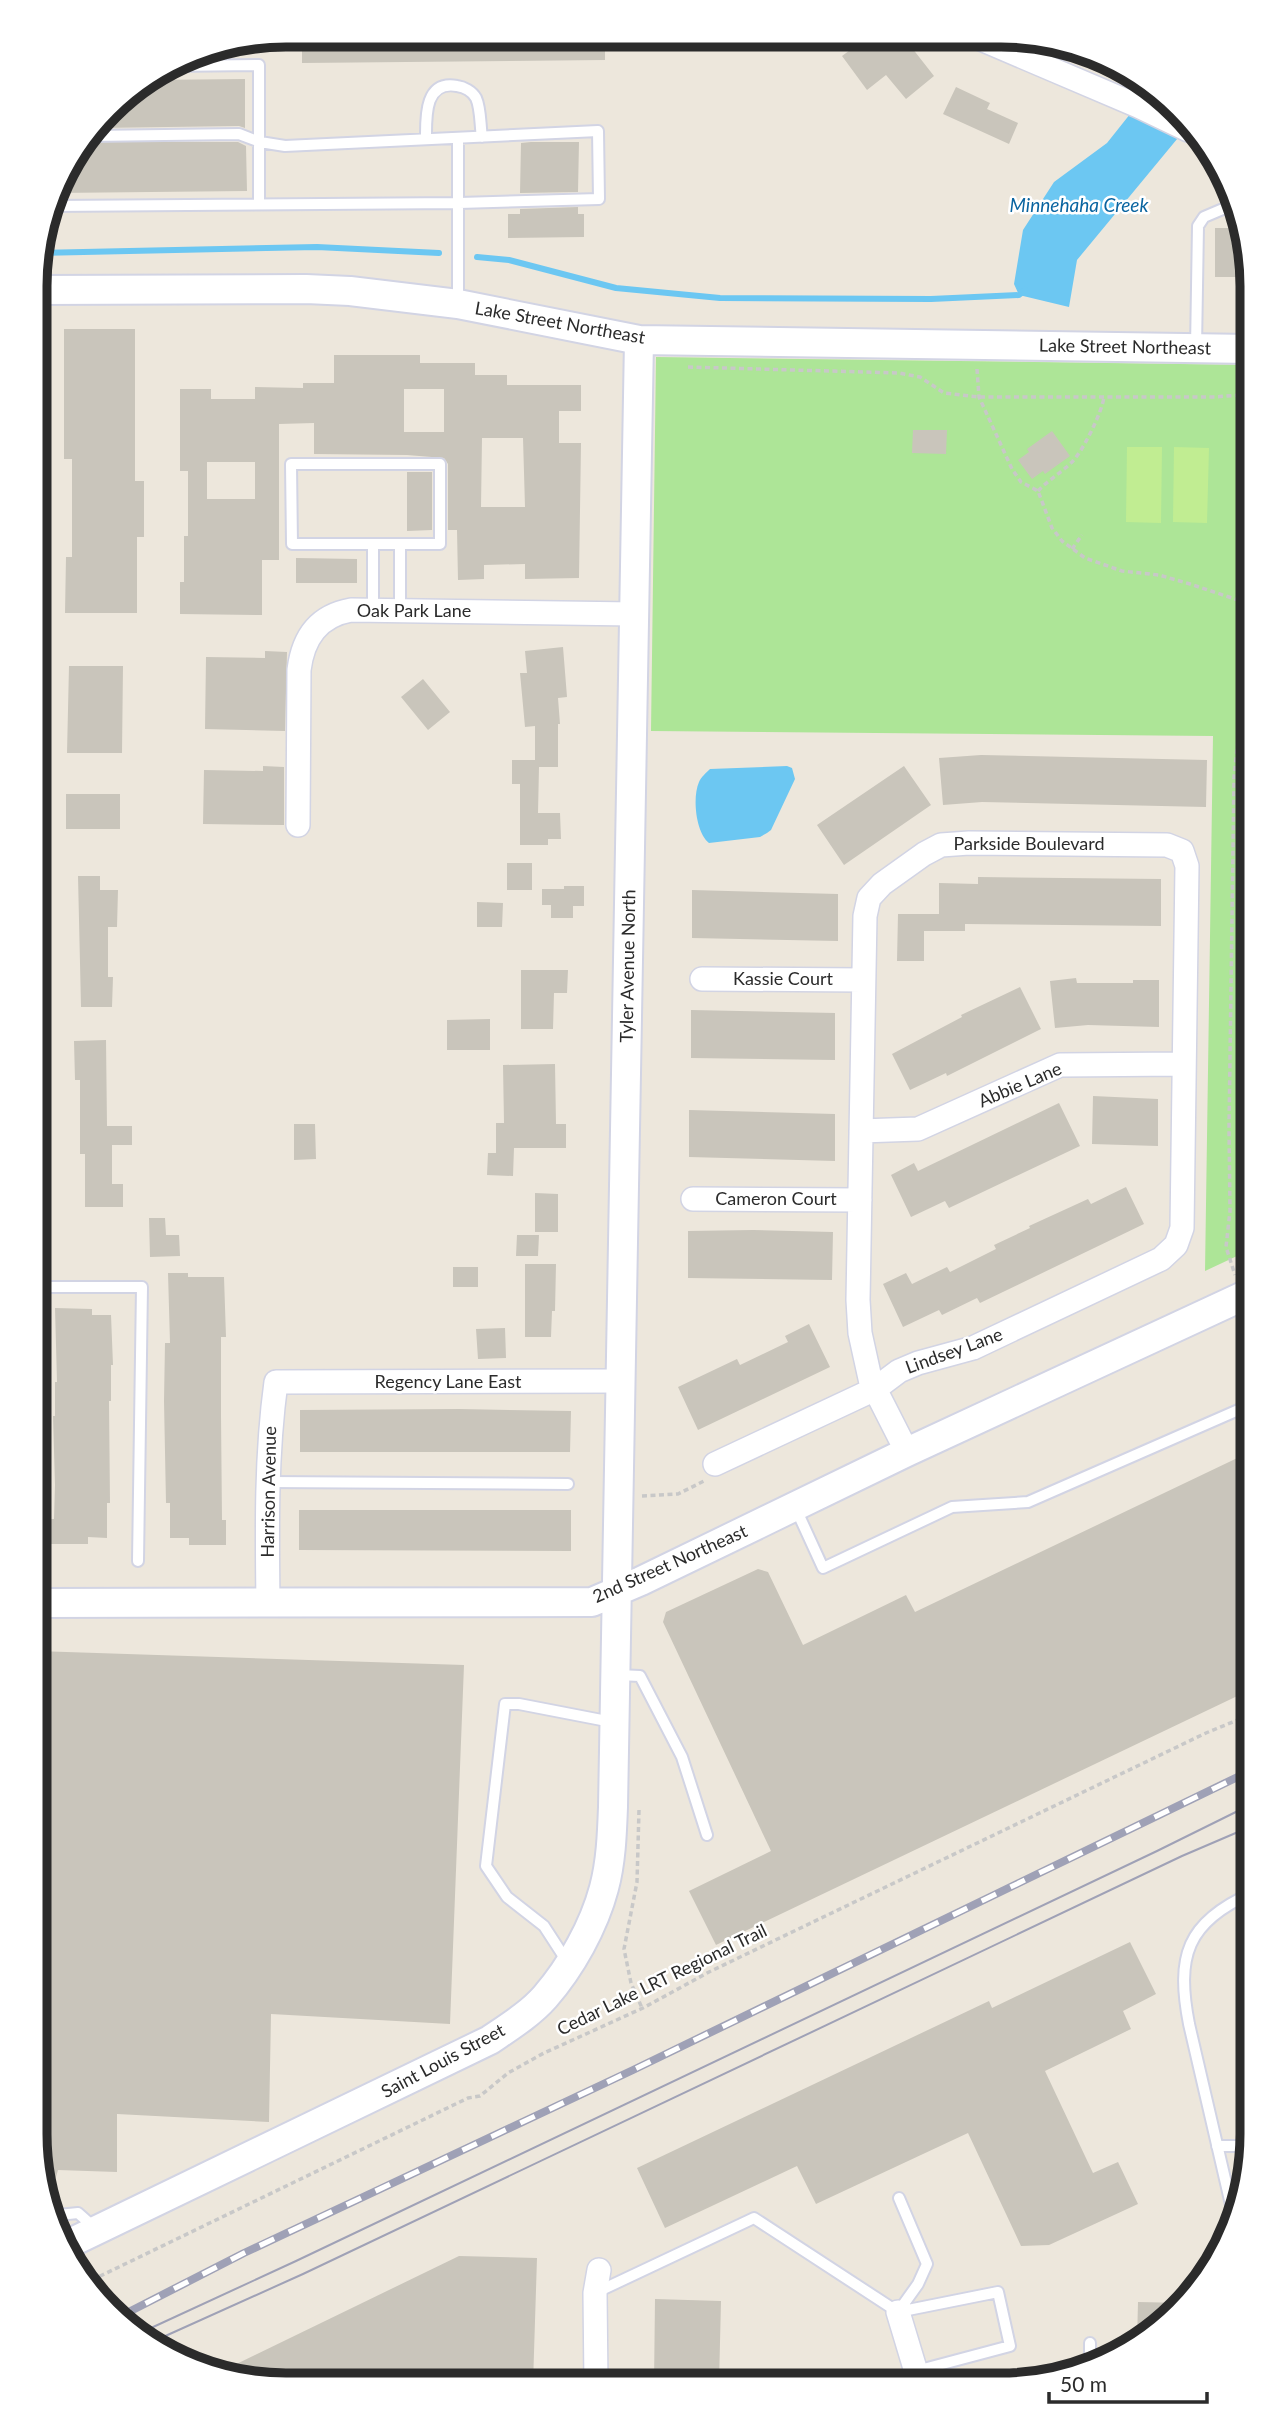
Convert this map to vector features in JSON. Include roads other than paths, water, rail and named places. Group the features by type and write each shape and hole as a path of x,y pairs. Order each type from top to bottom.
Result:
{"street":[{"path":"1000,47 1179,126"},
{"name":"Lake Street Northeast","path":"47,290 306,289 363,292 458,304 639,340 1240,349"},
{"name":"Tyler Avenue North","path":"617,1592 639,340"},
{"name":"Oak Park Lane","path":"298,825 301,656 308,637 329,617 351,610 634,614"},
{"name":"Parkside Boulevard","path":"907,1452 875,1390 863,1356 859,1334 865,916 869,898 882,884 941,845 969,842 1167,845 1182,850 1187,866 1182,1228"},
{"name":"Kassie Court","path":"702,979 863,980"},
{"name":"Abbie Lane","path":"861,1131 918,1129 1060,1065 1184,1064"},
{"name":"Cameron Court","path":"693,1199 859,1200"},
{"name":"Lindsey Lane","path":"715,1464 875,1390 899,1371 973,1348 1161,1259 1176,1245 1182,1228"},
{"name":"2nd Street Northeast","path":"47,1603 592,1602 907,1452 1239,1306"},
{"name":"Regency Lane East","path":"276,1382 621,1381"},
{"name":"Harrison Avenue","path":"268,1603 267,1482 269,1432 276,1382"},
{"name":"Saint Louis Street","path":"73,2242 490,2040 518,2021 544,1998 569,1965 589,1930 604,1888 611,1839 617,1592"},
{"path":"596,2373 595,2293 599,2270"},
{"path":"898,2312 916,2373"}],"lane":[{"path":"193,66 259,65 259,203"},
{"path":"426,139 427,107 430,99 434,92 449,86 467,89 476,98 482,137"},
{"path":"61,206 599,199 598,131 285,146 260,142 239,134 100,136"},
{"path":"458,138 458,304"},
{"path":"1196,348 1198,226 1204,216 1226,207"},
{"path":"291,464 440,464 440,544 400,544 292,544 291,464"},
{"path":"373,544 373,610"},
{"path":"400,544 400,610"},
{"path":"47,1287 142,1287 138,1561"},
{"path":"795,1506 823,1568 952,1507 1028,1502 1239,1410"},
{"path":"267,1482 568,1483"},
{"path":"615,1675 640,1675 682,1757 707,1835"},
{"path":"569,1965 544,1926 508,1896 486,1866 505,1704 519,1704 615,1722"},
{"path":"1230,2200 1183,1996 1182,1972 1188,1950 1209,1917 1239,1898"},
{"path":"1217,2146 1239,2146"},
{"path":"898,2198 927,2264 918,2284 898,2312"},
{"path":"61,2214 78,2213 97,2230"},
{"path":"595,2293 754,2218 898,2312 998,2292 1010,2346 932,2373"},
{"path":"1090,2343 1090,2356"}],"water":[{"name":"Minnehaha Creek","path":"1145,95 1183,131 1077,260 1069,307 1019,295 1014,284 1023,230 1054,182 1107,143"},
{"path":"792,768 795,779 771,830 760,837 709,843 698,824 696,806 700,780 710,769"}],"waterway":[{"path":"49,253 317,247 439,253"},
{"path":"477,257 509,260 616,288 720,298 931,299 1019,295 1025,290"}],"tram line":[{"path":"148,2329 1239,1810"},
{"path":"161,2338 303,2274 1182,1856 1239,1831"}],"railway":[{"path":"127,2313 244,2253 633,2070 1239,1776"}]}
